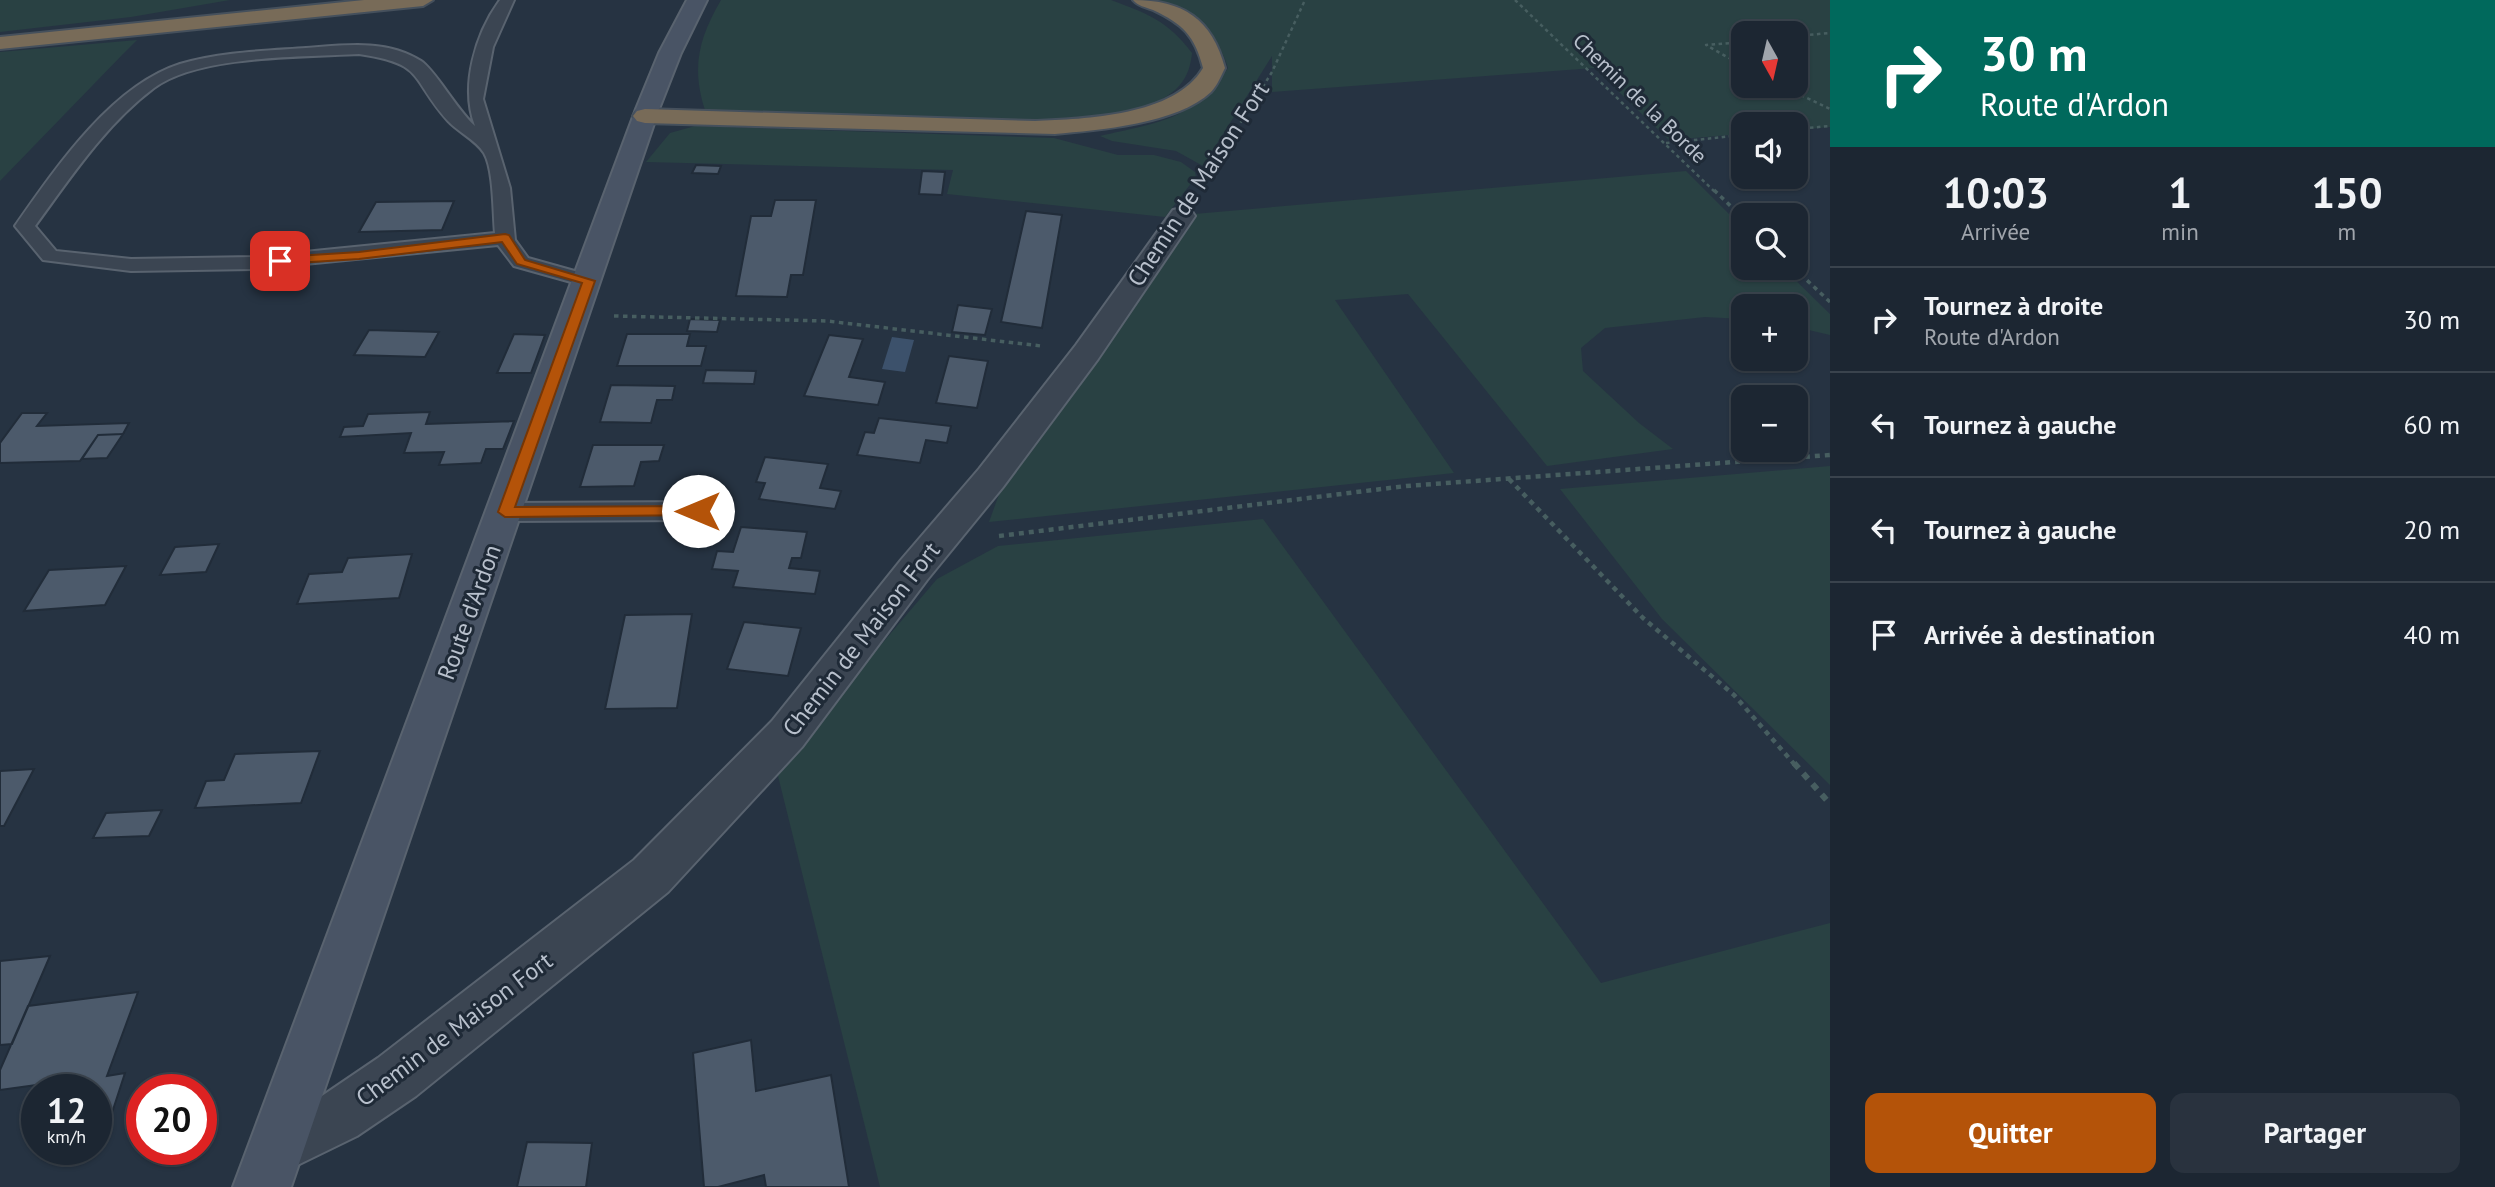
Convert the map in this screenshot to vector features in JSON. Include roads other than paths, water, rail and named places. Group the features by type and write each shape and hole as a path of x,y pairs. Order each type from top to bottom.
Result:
{"highway":[{"path":"0,37 281,0"},
{"path":"0,43 423,0"},
{"path":"645,116 1035,128 1113,123 1166,108 1203,87 1213,69 1212,51 1201,32 1174,14 1143,0"}],"street":[{"name":"Route d'Ardon","path":"262,1187 583,298 645,116 697,0"},
{"name":"Chemin de Maison Fort","path":"277,1147 338,1116 397,1077 651,876 787,734 914,570 991,478 1087,352 1182,216"}],"lane":[{"path":"507,0 500,7 486,47 475,99 501,188 505,238 521,262 583,298"},
{"path":"492,152 454,117 417,65 392,54 359,49 240,57 184,68 150,83 99,128 25,226 50,256 131,265 254,263 359,256 505,238"},
{"path":"505,512 698,511"}],"water":[{"path":"892,337 914,340 905,372 882,369"}]}
